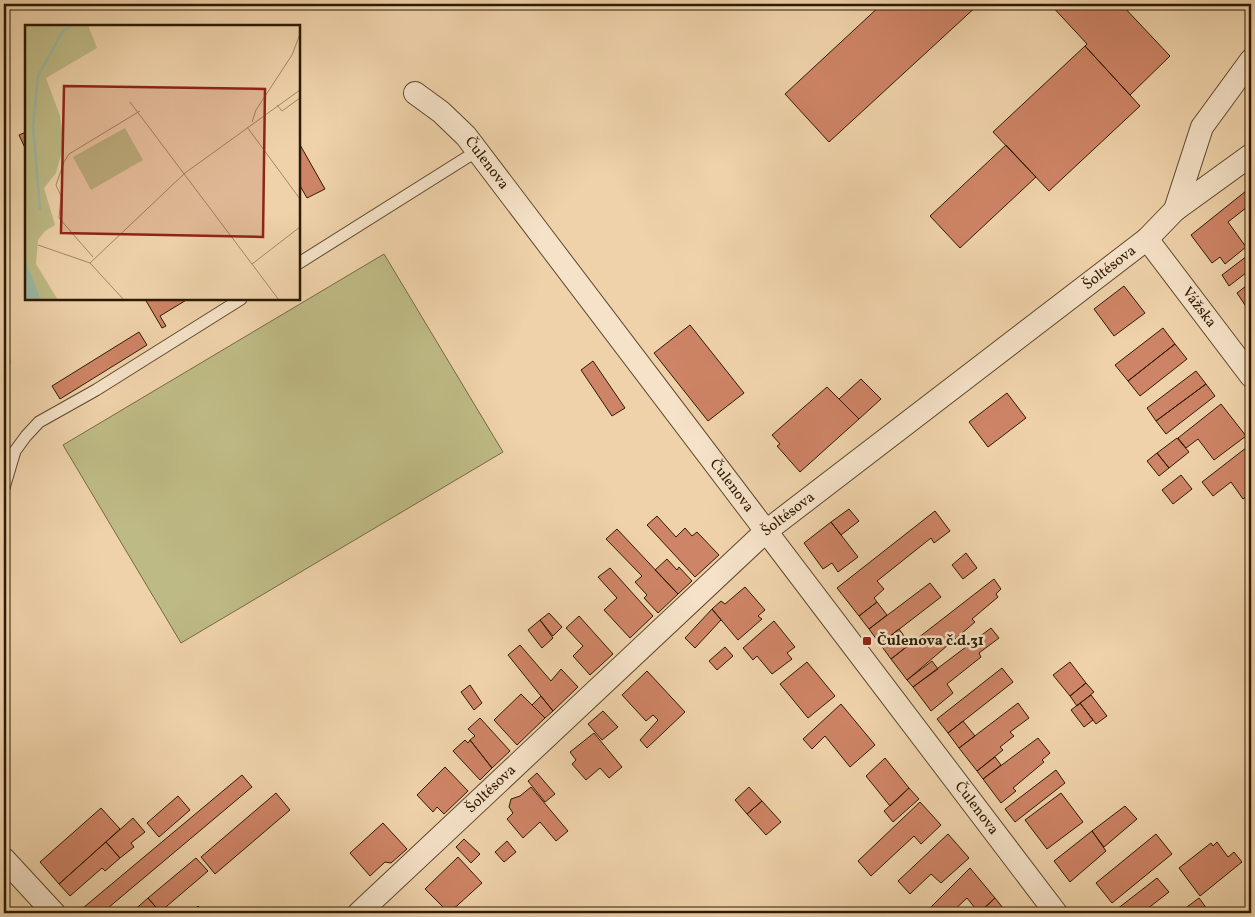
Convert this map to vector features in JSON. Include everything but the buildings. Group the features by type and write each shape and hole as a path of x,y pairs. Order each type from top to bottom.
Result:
{"street":[{"path":"1175,210 1202,127 1251,60"},
{"name":"Čulenova","path":"415,93 441,112 466,136 1056,913"},
{"name":"Šoltésova","path":"359,913 765,532 1147,239 1175,210 1251,155"},
{"name":"Vážska","path":"1147,239 1251,376"},
{"path":"4,858 54,913"}],"lane":[{"path":"300,262 477,151"},
{"path":"4,488 16,451 39,422 96,390 239,300"}],"shaded area":[{"path":"384,254 503,452 181,643 63,445"},
{"path":"4,324 10,362 4,387"}],"place":[{"name":"Čulenova č.d.31","path":"867,641"}]}
